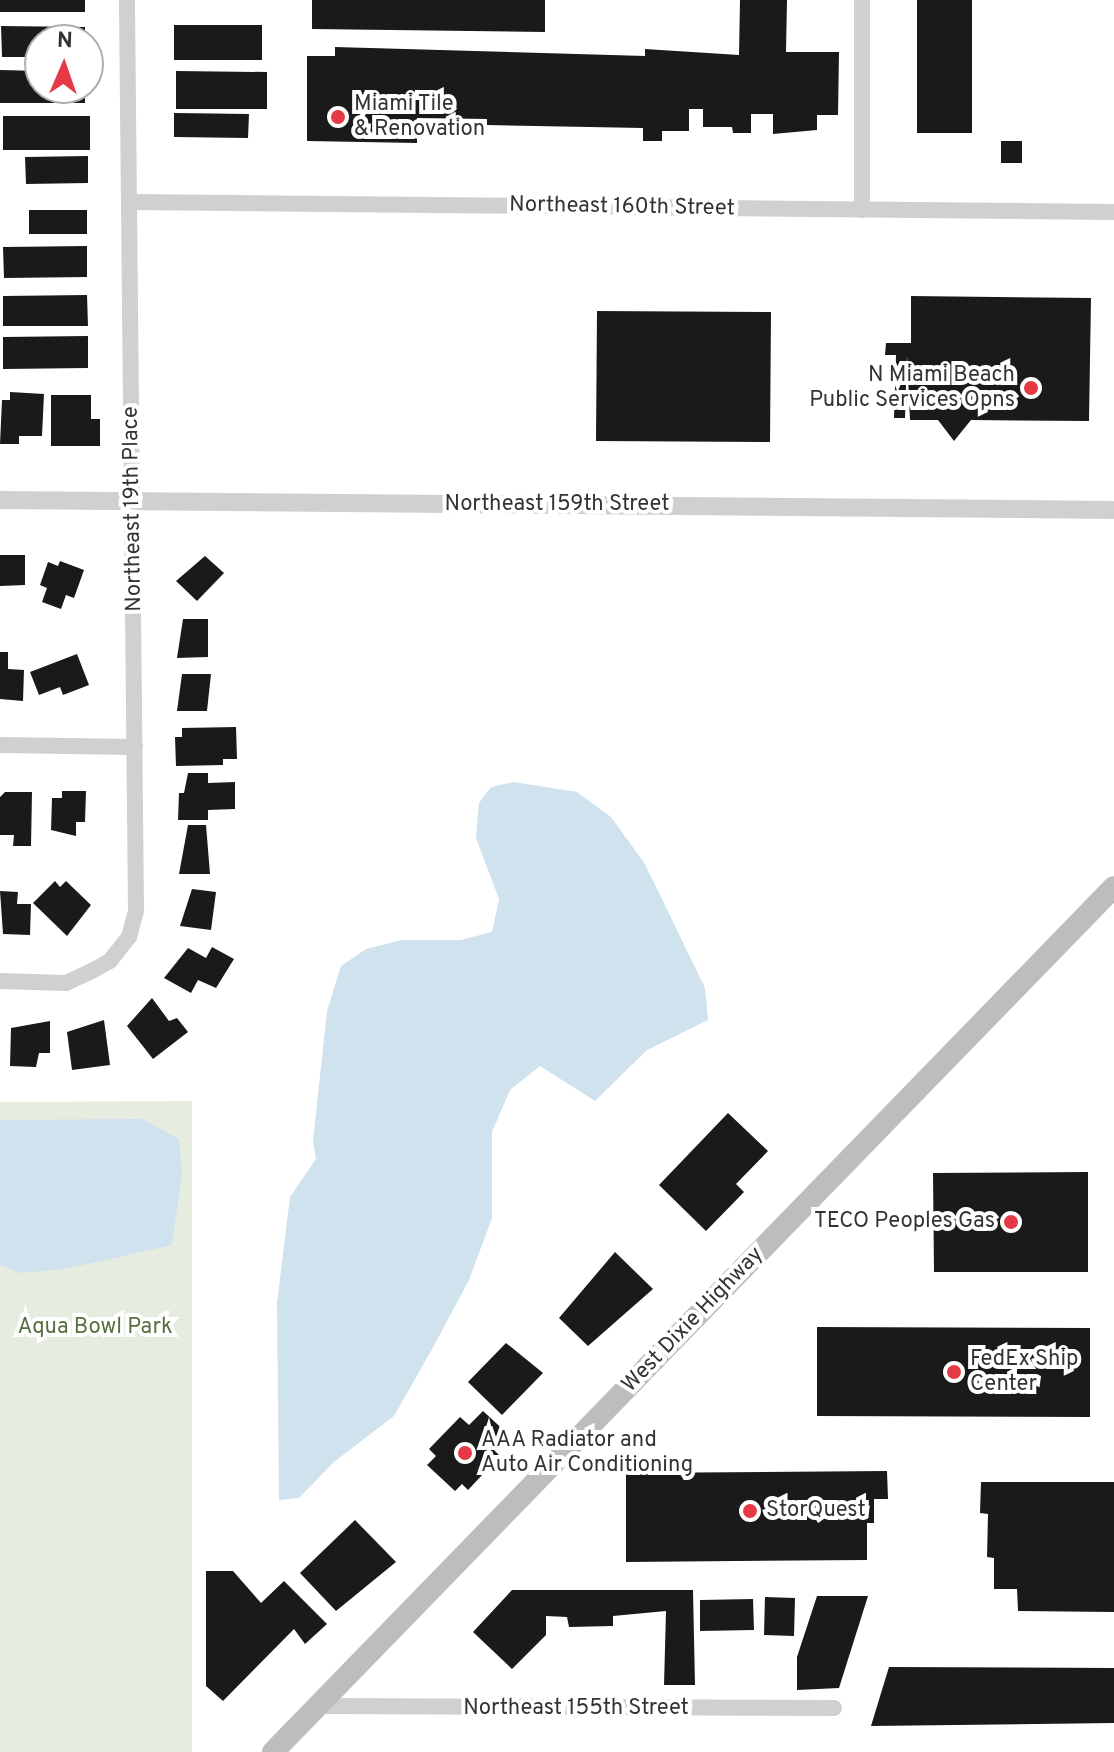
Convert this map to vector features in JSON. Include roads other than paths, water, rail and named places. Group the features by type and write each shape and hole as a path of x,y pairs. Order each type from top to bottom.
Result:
{"main road":[{"name":"West Dixie Highway","path":"273,1752 1114,887"}],"street":[{"name":"Northeast 19th Place","path":"0,981 66,983 110,961 129,937 136,910 127,0"},
{"path":"862,0 862,210"},
{"name":"Northeast 160th Street","path":"130,202 1114,212"},
{"name":"Northeast 159th Street","path":"0,500 1114,510"},
{"path":"0,745 135,747"},
{"name":"Northeast 155th Street","path":"317,1706 834,1708"}],"water":[{"path":"514,782 577,792 611,817 645,864 705,988 708,1020 647,1050 595,1101 540,1066 510,1090 492,1132 492,1218 469,1280 431,1351 394,1416 334,1462 299,1498 279,1500 277,1303 290,1197 316,1159 313,1141 327,1011 341,966 366,949 402,940 461,940 492,932 499,899 476,838 479,803 491,787"},
{"path":"142,1119 179,1139 182,1174 172,1245 65,1269 21,1273 0,1265 0,1120"}],"place":[{"name":"Miami Tile & Renovation","path":"338,117"},
{"name":"N Miami Beach Public Services Opns","path":"1031,388"},
{"name":"TECO Peoples Gas","path":"1011,1222"},
{"name":"FedEx Ship Center","path":"954,1372"},
{"name":"AAA Radiator and Auto Air Conditioning","path":"465,1453"},
{"name":"StorQuest","path":"750,1511"}],"park label":[{"name":"Aqua Bowl Park","path":"95,1328"}]}
